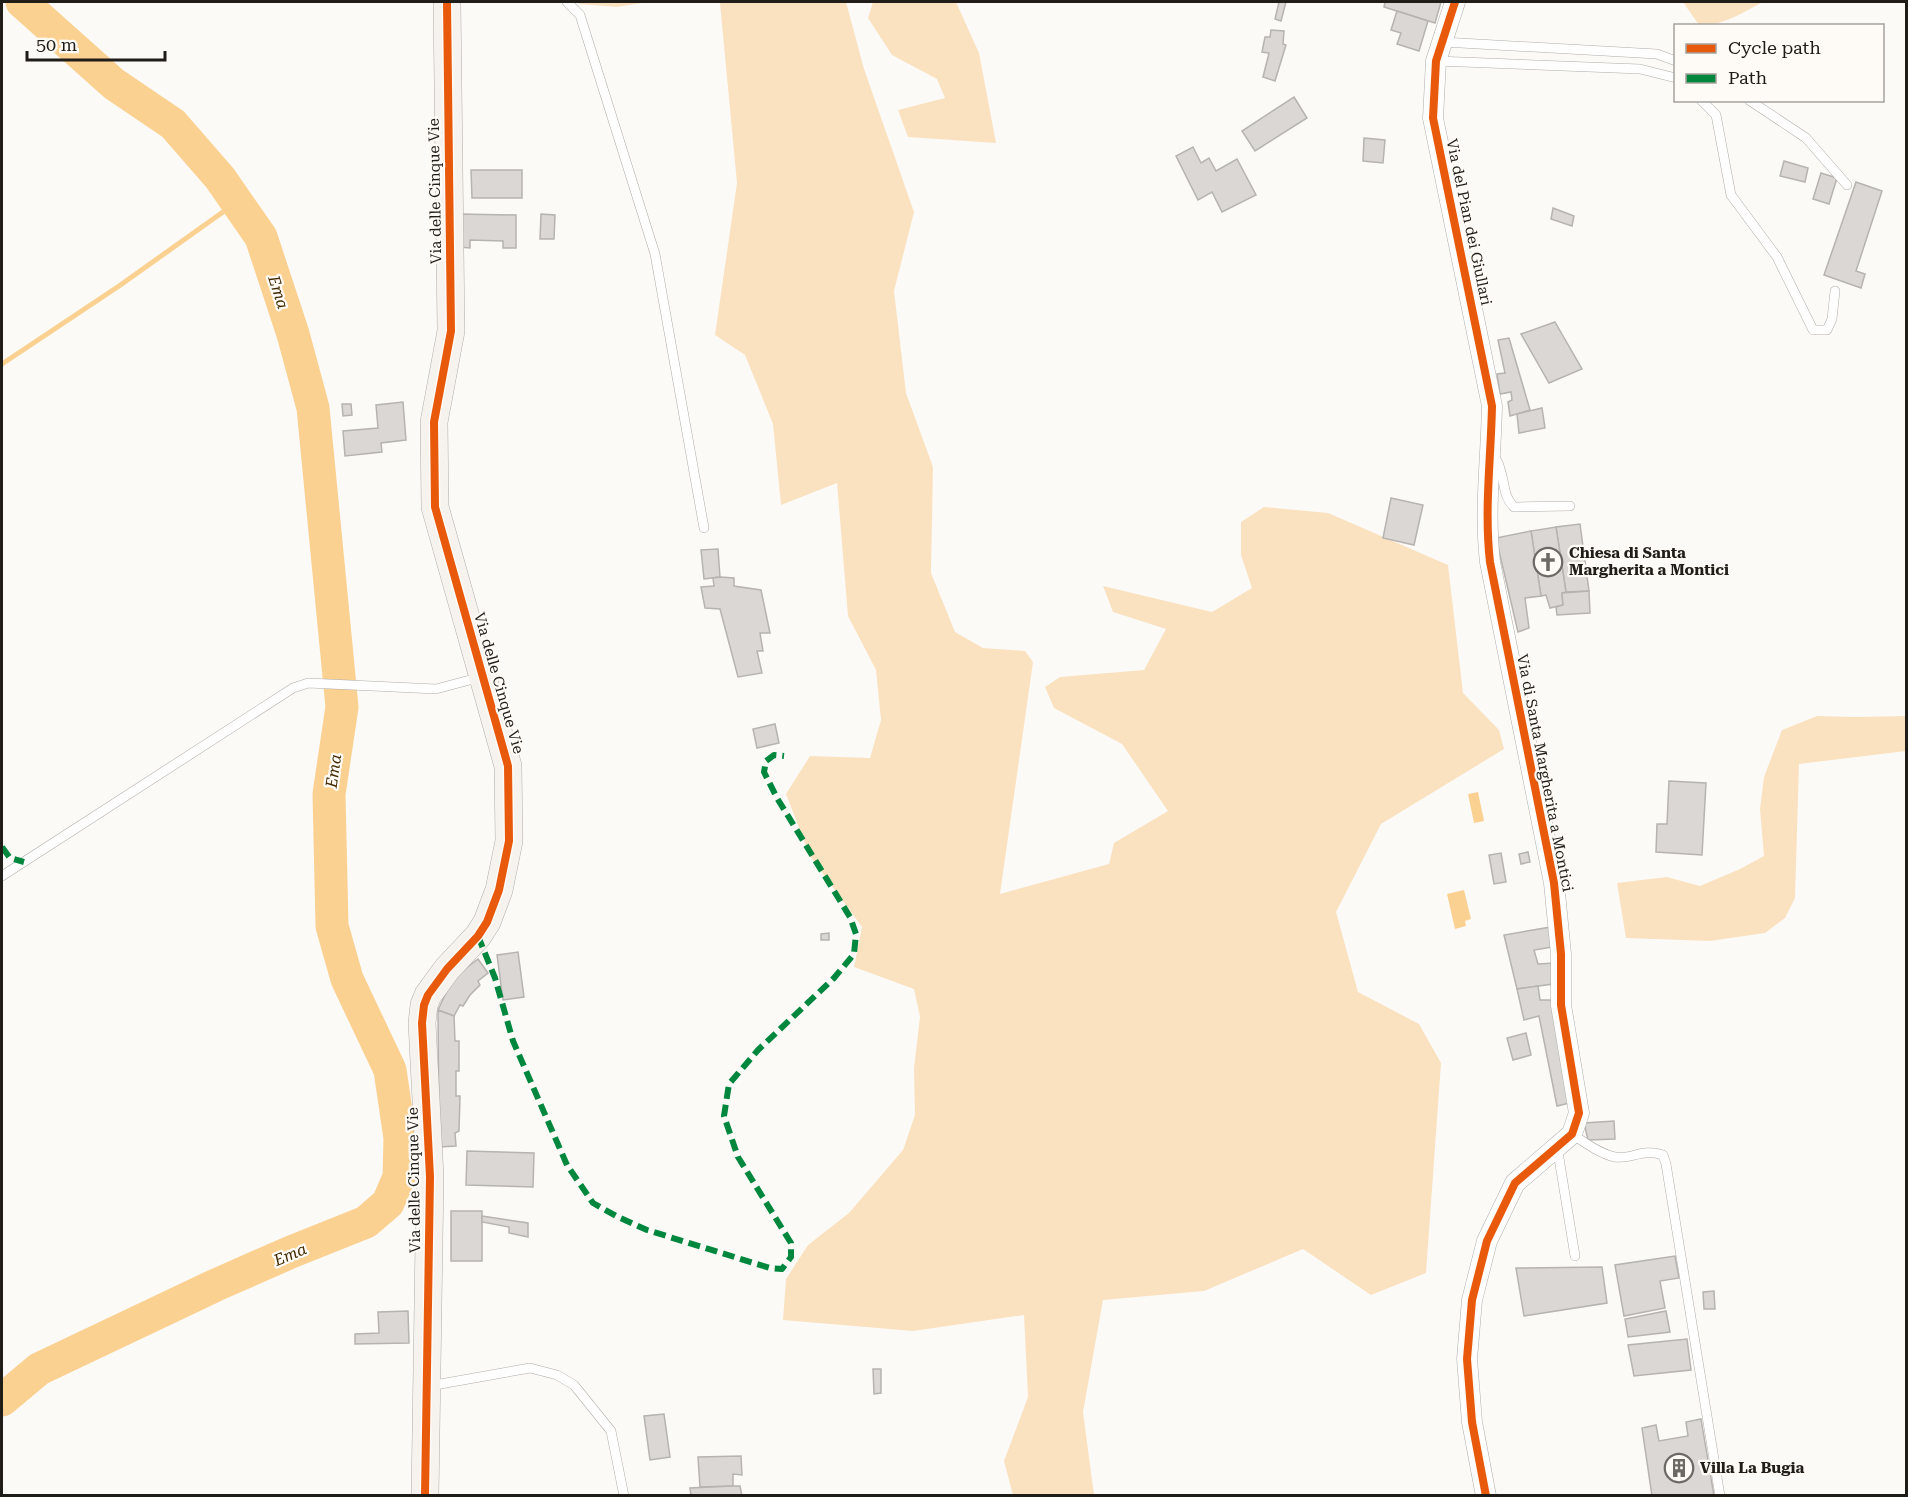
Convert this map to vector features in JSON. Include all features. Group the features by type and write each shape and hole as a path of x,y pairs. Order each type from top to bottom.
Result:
{"street":[{"name":"Via delle Cinque Vie","path":"425,1496 430,1176 422,1023 424,1005 435,984 478,936 487,922 499,890 509,841 508,766 435,507 434,422 450,331 447,2"},
{"name":"Via del Pian dei Giullari","path":"1455,2 1436,61 1433,118 1492,406 1491,450"},
{"name":"Via di Santa Margherita a Montici","path":"1491,450 1487,501 1490,562 1554,883 1561,954 1561,1005 1579,1113 1572,1134"},
{"path":"1486,1496 1472,1422 1467,1359 1472,1300 1487,1241 1515,1183 1572,1134"}],"lane":[{"path":"567,2 580,15 656,254 704,528"},
{"path":"1443,42 1657,54 1674,60"},
{"path":"1436,61 1640,69 1674,78"},
{"path":"1703,102 1716,116 1731,195 1777,257 1813,330 1827,330 1832,319 1835,291"},
{"path":"1752,102 1806,138 1847,185"},
{"path":"1491,450 1500,468 1509,503 1514,507 1570,506"},
{"path":"2,876 293,688 308,682 436,689 483,677"},
{"path":"1572,1134 1590,1146 1615,1157 1651,1151 1663,1155 1720,1496"},
{"path":"1557,1146 1575,1256"},
{"path":"427,1386 530,1368 557,1375 566,1380 574,1385 611,1431 624,1496"}],"shaded area":[{"path":"578,2 648,2 617,7"},
{"path":"712,2 846,2 864,69 914,212 894,291 906,393 933,467 931,573 955,632 983,648 1025,651 1033,662 1000,894 1109,864 1114,843 1168,811 1122,744 1054,708 1045,687 1060,677 1144,670 1166,629 1113,612 1103,586 1212,612 1252,588 1241,555 1241,522 1264,507 1328,513 1448,565 1463,693 1499,730 1504,749 1381,824 1336,912 1358,992 1419,1024 1441,1063 1426,1273 1371,1295 1303,1249 1204,1291 1103,1300 1083,1412 1094,1495 1013,1495 1004,1461 1028,1397 1024,1315 913,1331 783,1320 786,1279 808,1245 849,1213 903,1150 915,1115 914,1068 920,1017 914,989 854,967 862,927 810,856 786,794 810,756 870,758 881,720 876,670 848,616 837,483 781,505 773,424 745,355 715,335 737,183 720,3"},
{"path":"873,2 956,2 979,53 996,143 908,137 898,110 945,98 937,79 892,55 868,18"},
{"path":"1683,2 1763,2 1724,21 1698,24"},
{"path":"1817,716 1906,716 1906,751 1799,764 1795,898 1785,918 1765,933 1710,941 1626,938 1617,883 1667,877 1700,886 1764,856 1760,809 1764,777 1782,730"},
{"path":"1478,792 1484,821 1474,823 1468,794"},
{"path":"1464,890 1471,919 1465,921 1466,926 1455,929 1447,894"}],"building":[{"path":"1279,2 1286,2 1281,21 1275,19"},
{"path":"1385,2 1441,2 1435,23 1384,7"},
{"path":"1397,11 1428,21 1419,51 1397,44 1401,33 1391,30"},
{"path":"1271,30 1284,31 1283,44 1286,45 1275,81 1263,77 1269,53 1262,52 1265,37 1270,37"},
{"path":"1294,97 1307,118 1255,151 1242,131"},
{"path":"1364,138 1385,140 1383,163 1363,161"},
{"path":"1193,147 1201,163 1209,158 1216,171 1237,159 1256,195 1222,212 1212,192 1198,200 1176,156"},
{"path":"1784,161 1808,168 1805,182 1780,176"},
{"path":"471,170 522,170 522,198 472,198"},
{"path":"1821,173 1837,178 1829,204 1813,199"},
{"path":"1856,182 1882,191 1856,271 1865,274 1861,288 1824,275"},
{"path":"1553,208 1574,216 1572,226 1551,219"},
{"path":"459,214 516,215 516,248 503,248 503,241 470,240 470,248 459,247"},
{"path":"541,214 555,215 554,239 540,239"},
{"path":"1555,322 1582,369 1549,383 1521,334"},
{"path":"1509,338 1530,410 1510,416 1508,402 1512,400 1511,392 1500,394 1497,374 1505,373 1498,340"},
{"path":"403,402 406,440 381,443 382,452 345,456 343,431 378,428 376,405"},
{"path":"342,404 351,404 352,415 343,416"},
{"path":"1542,408 1545,428 1519,433 1517,414"},
{"path":"1391,498 1423,505 1414,545 1383,538"},
{"path":"1580,524 1589,591 1566,592 1556,527"},
{"name":"Chiesa di Santa Margherita a Montici","path":"1556,527 1566,592 1562,593 1563,605 1550,608 1546,595 1541,596 1531,531"},
{"path":"1531,531 1541,596 1525,598 1529,628 1518,632 1496,538"},
{"path":"718,549 720,577 704,579 701,550"},
{"path":"713,578 734,578 734,586 761,590 770,633 760,633 763,651 757,651 762,673 738,677 720,609 705,608 701,587 714,586"},
{"path":"1589,591 1590,613 1557,615 1556,607 1563,605 1562,593"},
{"path":"775,724 779,743 757,748 753,729"},
{"path":"1669,781 1706,783 1702,855 1656,852 1657,824 1667,824"},
{"path":"1528,852 1530,862 1521,864 1519,854"},
{"path":"1501,853 1506,882 1494,884 1489,855"},
{"path":"1551,927 1552,947 1534,950 1538,964 1554,963 1553,984 1517,989 1504,935"},
{"path":"829,933 829,940 821,940 821,934"},
{"path":"518,952 524,997 503,1000 497,955"},
{"path":"478,959 488,973 478,981 480,985 463,1006 460,1005 454,1016 438,1010 453,978"},
{"path":"1538,986 1540,1000 1553,1000 1574,1102 1557,1106 1539,1016 1524,1020 1517,989"},
{"path":"438,1010 454,1016 455,1041 459,1041 456,1096 460,1096 459,1131 455,1133 456,1146 439,1147"},
{"path":"1526,1033 1531,1055 1513,1060 1507,1038"},
{"path":"1614,1121 1615,1139 1588,1140 1584,1123"},
{"path":"467,1151 534,1153 533,1187 466,1185"},
{"path":"451,1211 482,1211 482,1261 451,1261"},
{"path":"482,1216 528,1223 528,1237 509,1233 509,1227 482,1222"},
{"path":"1675,1256 1679,1278 1660,1281 1665,1308 1624,1316 1615,1265"},
{"path":"1602,1267 1607,1303 1524,1316 1516,1268"},
{"path":"1714,1291 1715,1309 1704,1309 1703,1292"},
{"path":"408,1311 409,1343 355,1344 355,1334 379,1333 378,1312"},
{"path":"1666,1311 1670,1332 1628,1337 1625,1319"},
{"path":"1687,1339 1691,1370 1634,1376 1628,1345"},
{"path":"873,1369 881,1369 881,1393 874,1394"},
{"path":"664,1414 670,1457 650,1460 644,1416"},
{"name":"Villa La Bugia","path":"1701,1419 1714,1496 1652,1496 1642,1428 1656,1425 1659,1441 1688,1436 1686,1422"},
{"path":"741,1456 742,1475 733,1474 733,1486 700,1487 698,1457"},
{"path":"740,1486 742,1496 691,1496 690,1488"}],"waterway":[{"name":"Ema","path":"2,1400 39,1369 216,1285 366,1222 388,1203 399,1177 400,1138 390,1070 347,979 332,926 329,794 342,707 313,408 293,334 261,237 220,178 173,124 114,84 22,2"},
{"path":"2,364 119,286 237,202"}],"marked path":[{"path":"478,936 495,978 513,1041 567,1165 593,1203 647,1230 770,1268 782,1269 791,1257 791,1243 738,1157 724,1116 729,1084 758,1050 834,978 854,954 856,934 850,917 777,798 764,772 766,761 774,755 784,756"},
{"path":"2,847 10,858 24,862"}],"cycle path":[{"path":"425,1496 430,1177 422,1023 424,1005 428,995 447,969 478,936 487,922 499,890 509,841 508,766 435,507 434,422 451,331 447,2"},
{"path":"1455,2 1436,61 1433,118 1492,406 1488,504 1490,562 1554,883 1561,954 1561,1005 1579,1113 1572,1134 1515,1183 1487,1241 1472,1300 1467,1359 1472,1422 1486,1496"}],"place":[{"name":"Chiesa di Santa Margherita a Montici","path":"1548,562"},
{"name":"Villa La Bugia","path":"1679,1468"}]}
